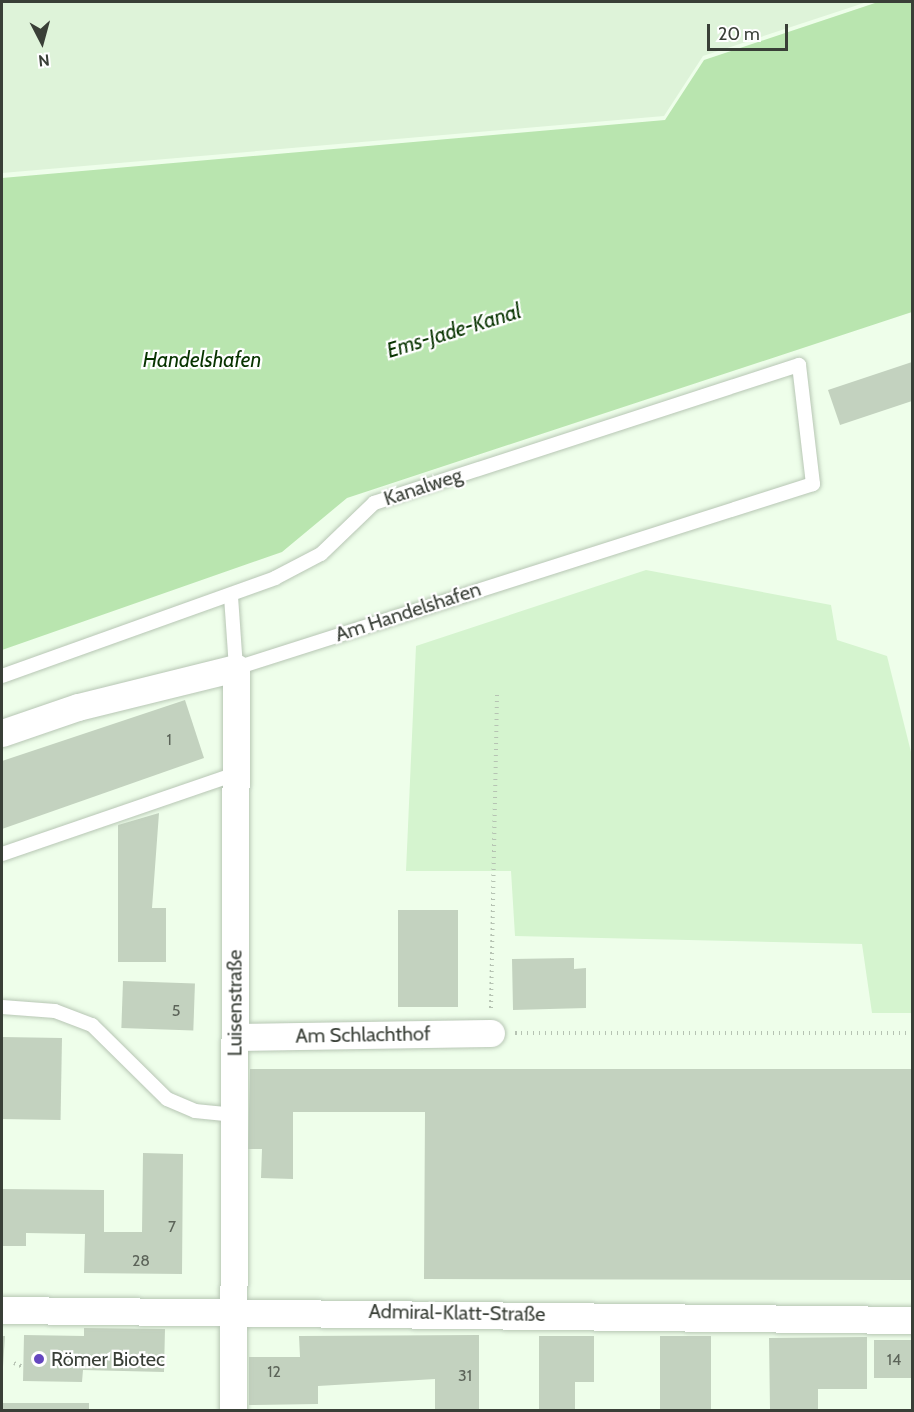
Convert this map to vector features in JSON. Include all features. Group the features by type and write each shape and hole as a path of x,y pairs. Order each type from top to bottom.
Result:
{"street":[{"name":"Am Handelshafen","path":"2,733 78,707 236,668"},
{"name":"Luisenstraße","path":"233,1410 236,1310 236,668"},
{"name":"Am Schlachthof","path":"235,1037 491,1033"},
{"name":"Admiral-Klatt-Straße","path":"2,1310 236,1310 912,1320"}],"lane":[{"name":"Am Handelshafen","path":"236,668 813,484 799,365"},
{"name":"Kanalweg","path":"2,676 231,596 321,554 374,503 799,365"},
{"name":"Luisenstraße","path":"231,596 236,668"},
{"path":"2,854 236,774"},
{"path":"2,1007 55,1011 92,1025 167,1099 195,1112 235,1115"}],"path":[{"path":"497,694 491,1033 912,1033"},
{"path":"14,1363 23,1367"}],"shaded area":[{"path":"2,2 867,2 703,56 664,116 2,173"},
{"path":"646,570 831,605 837,640 887,656 912,756 912,1013 872,1013 862,944 515,936 511,871 406,871 416,646"}],"water":[{"name":"Handelshafen","path":"878,2 912,2 912,312 347,498 282,552 2,650 2,178 665,120 704,60"}],"building":[{"path":"912,362 912,401 840,425 828,390"},
{"path":"185,700 204,758 2,829 2,761"},
{"path":"159,813 152,908 166,908 166,962 118,962 118,825"},
{"path":"398,910 458,910 458,1007 398,1007"},
{"path":"574,958 574,969 586,968 586,1008 513,1010 512,959"},
{"path":"123,981 195,984 193,1030 121,1028"},
{"path":"2,1037 62,1038 61,1120 2,1119"},
{"path":"250,1069 912,1069 912,1280 424,1279 425,1112 293,1112 293,1179 261,1178 262,1149 248,1149"},
{"path":"143,1153 183,1154 182,1274 84,1273 85,1234 26,1233 26,1246 2,1246 2,1189 104,1190 104,1232 142,1232"},
{"path":"84,1328 165,1329 164,1372 83,1370 82,1382 23,1381 24,1335 84,1336"},
{"path":"479,1335 479,1410 435,1410 435,1379 318,1386 318,1404 249,1405 249,1357 300,1357 299,1336"},
{"path":"2,1336 5,1336 2,1382"},
{"path":"539,1336 594,1336 594,1382 575,1382 575,1410 539,1410"},
{"path":"660,1336 711,1336 711,1410 660,1410"},
{"path":"867,1337 867,1389 818,1389 818,1410 770,1410 769,1338"},
{"path":"874,1340 912,1340 912,1378 874,1378"},
{"path":"2,1403 89,1403 89,1410 2,1410"}],"place":[{"name":"Römer Biotec","path":"39,1359"}],"water label":[{"name":"Ems-Jade-Kanal","path":"454,331"}]}
